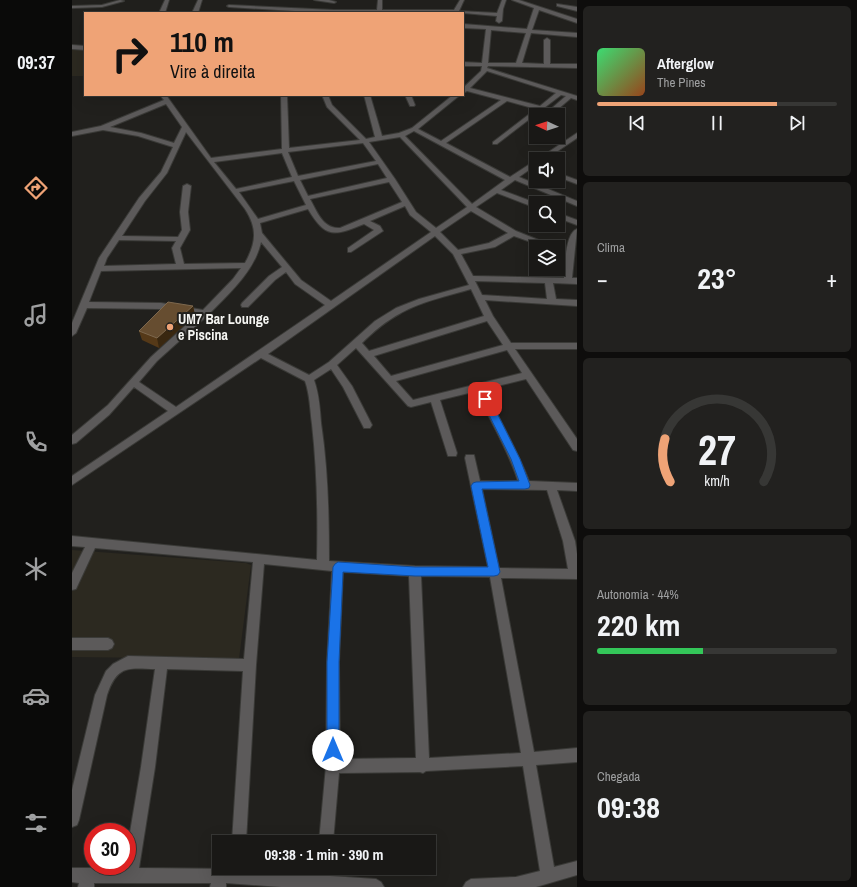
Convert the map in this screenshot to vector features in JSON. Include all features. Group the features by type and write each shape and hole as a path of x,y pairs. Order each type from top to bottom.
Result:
{"street":[{"path":"162,12 167,0"},
{"path":"195,12 200,0"},
{"path":"226,12 234,0"},
{"path":"273,8 276,0"},
{"path":"316,0 335,1 334,12"},
{"path":"379,11 380,0"},
{"path":"356,12 455,12 462,0"},
{"path":"498,28 499,15 504,0"},
{"path":"514,0 577,21"},
{"path":"553,12 564,0"},
{"path":"72,6 102,6 122,1"},
{"path":"559,5 577,9"},
{"path":"229,6 258,10 273,8 283,11 309,12"},
{"path":"519,64 528,31 537,7"},
{"path":"464,13 499,15"},
{"path":"464,26 577,35"},
{"path":"465,90 482,75 485,66 489,28"},
{"path":"547,40 547,65"},
{"path":"72,47 84,48"},
{"path":"464,64 485,66 519,64 577,66"},
{"path":"485,66 574,97"},
{"path":"465,90 541,108 560,93"},
{"path":"284,96 286,140 285,152 288,164 310,206 324,227 331,230 342,230 407,203"},
{"path":"325,96 329,106 365,141 420,220 445,240 456,253 489,317 577,447"},
{"path":"367,96 379,139"},
{"path":"408,96 412,105"},
{"path":"211,160 285,152 401,135 414,129 454,96"},
{"path":"556,108 574,97"},
{"path":"72,134 103,128 165,98 256,222 259,235 298,282 331,305"},
{"path":"553,98 564,102"},
{"path":"440,144 506,99"},
{"path":"495,143 529,117"},
{"path":"72,333 106,252 142,200 164,173 185,127"},
{"path":"103,128 139,134 176,146"},
{"path":"414,129 440,144 512,179 577,204"},
{"path":"401,135 472,208 513,233 532,240"},
{"path":"552,152 577,136"},
{"path":"234,190 380,162"},
{"path":"72,481 261,354 529,168"},
{"path":"565,178 577,182"},
{"path":"307,198 392,180"},
{"path":"180,266 175,252 187,225 184,212 187,186"},
{"path":"496,190 529,203"},
{"path":"256,222 310,206"},
{"path":"565,218 577,223"},
{"path":"351,250 379,231 366,221"},
{"path":"568,280 567,252 577,231"},
{"path":"456,253 492,245 513,233"},
{"path":"72,440 88,428 115,403 157,356 206,313 224,294 246,265 256,246 259,235"},
{"path":"116,238 180,239"},
{"path":"98,269 246,265"},
{"path":"245,305 272,278 286,268"},
{"path":"548,280 552,301"},
{"path":"310,378 332,364 378,323 399,310 472,282 568,280 577,282"},
{"path":"479,297 577,303"},
{"path":"85,305 149,306 178,308 206,313"},
{"path":"368,355 489,317"},
{"path":"356,342 411,404 528,375"},
{"path":"389,380 434,366 510,346 577,346"},
{"path":"261,354 310,378"},
{"path":"332,364 347,386 367,425"},
{"path":"310,378 319,441 324,505 323,565"},
{"path":"133,382 175,411"},
{"path":"480,388 490,411 516,459 525,485"},
{"path":"435,399 452,453"},
{"path":"470,458 494,572 529,760 548,877"},
{"path":"476,486 525,485 577,487"},
{"path":"72,541 259,558 338,567 415,571 576,574 568,541 550,487"},
{"path":"72,585 78,561 92,543"},
{"path":"238,835 259,558"},
{"path":"327,835 333,766 333,662 338,567"},
{"path":"415,571 423,766"},
{"path":"72,644 108,644"},
{"path":"72,820 101,695 107,679 114,670 128,662 250,665"},
{"path":"130,876 145,789 162,663"},
{"path":"333,766 423,766 529,760 577,755"},
{"path":"471,887 516,886 577,868"},
{"path":"81,879 130,876 219,881 231,875"},
{"path":"273,875 322,879 376,887"}],"shaded area":[{"path":"72,49 84,50 84,76 72,76"},
{"path":"72,550 246,563 251,565 239,659 72,657"}],"building":[{"path":"168,302 193,306 157,338 139,331"}],"place":[{"name":"UM7 Bar Lounge e Piscina","path":"170,327"}],"route":[{"path":"333,750 333,662 338,567 415,571 494,572 476,486 525,485 516,459 485,399"}]}
